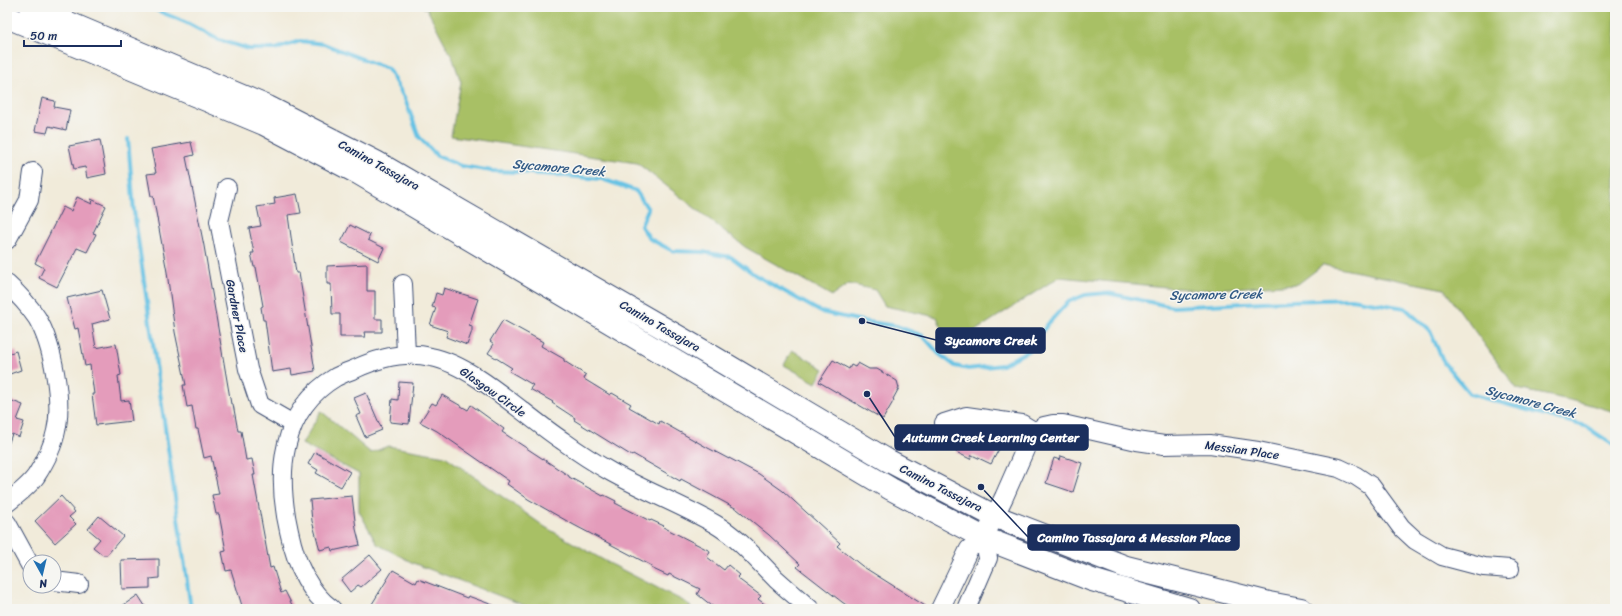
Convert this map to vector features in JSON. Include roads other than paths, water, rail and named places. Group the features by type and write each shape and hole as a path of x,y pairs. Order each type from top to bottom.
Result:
{"main road":[{"name":"Camino Tassajara","path":"32,7 268,107 376,162 670,331 887,460 994,516 1126,567 1269,603 1301,609"},
{"name":"Camino Tassajara","path":"7,17 264,124 358,173 891,489 984,538 1092,580 1188,609"}],"street":[{"path":"7,240 29,200 33,172"},
{"name":"Gardner Place","path":"227,188 219,221 248,369 260,406 293,424"},
{"path":"7,284 17,293 38,319 48,345 54,367 59,403 56,432 48,455 35,477 7,503"},
{"path":"403,284 406,354"},
{"name":"Glasgow Circle","path":"332,609 326,605 306,579 293,549 285,512 282,479 285,450 293,424 300,413 316,393 336,377 369,362 406,354 432,357 457,367 477,378 561,440 610,472 715,524 748,549 776,579 810,609"},
{"path":"940,609 968,548 984,538 1004,497 1026,444 1035,432 1022,424 966,416 944,423"},
{"name":"Messian Place","path":"1035,432 1044,426 1063,424 1137,441 1164,445 1210,444 1258,451 1339,468 1356,476 1371,486 1401,527 1415,540 1442,556 1484,567 1510,569"},
{"path":"7,523 24,554"},
{"path":"966,609 988,558 984,538"},
{"path":"62,582 79,584"}],"waterway":[{"name":"Sycamore Creek","path":"149,7 187,23 219,40 249,49 276,49 300,41 324,44 388,69 405,99 419,137 437,156 461,166 492,171 602,179 636,191 648,209 641,226 650,239 673,251 702,252 731,257 755,275 821,312 862,321 896,326 923,336 939,354 955,366 968,369 1002,365 1031,349 1047,325 1068,302 1085,295 1107,293 1173,307 1351,299 1405,308 1430,331 1444,363 1470,394 1585,426 1615,446"},
{"path":"128,139 134,211 191,609"}],"place":[{"name":"Sycamore Creek","path":"862,321"},
{"name":"Autumn Creek Learning Center","path":"867,394"},
{"name":"Camino Tassajara & Messian Place","path":"981,487"}]}
